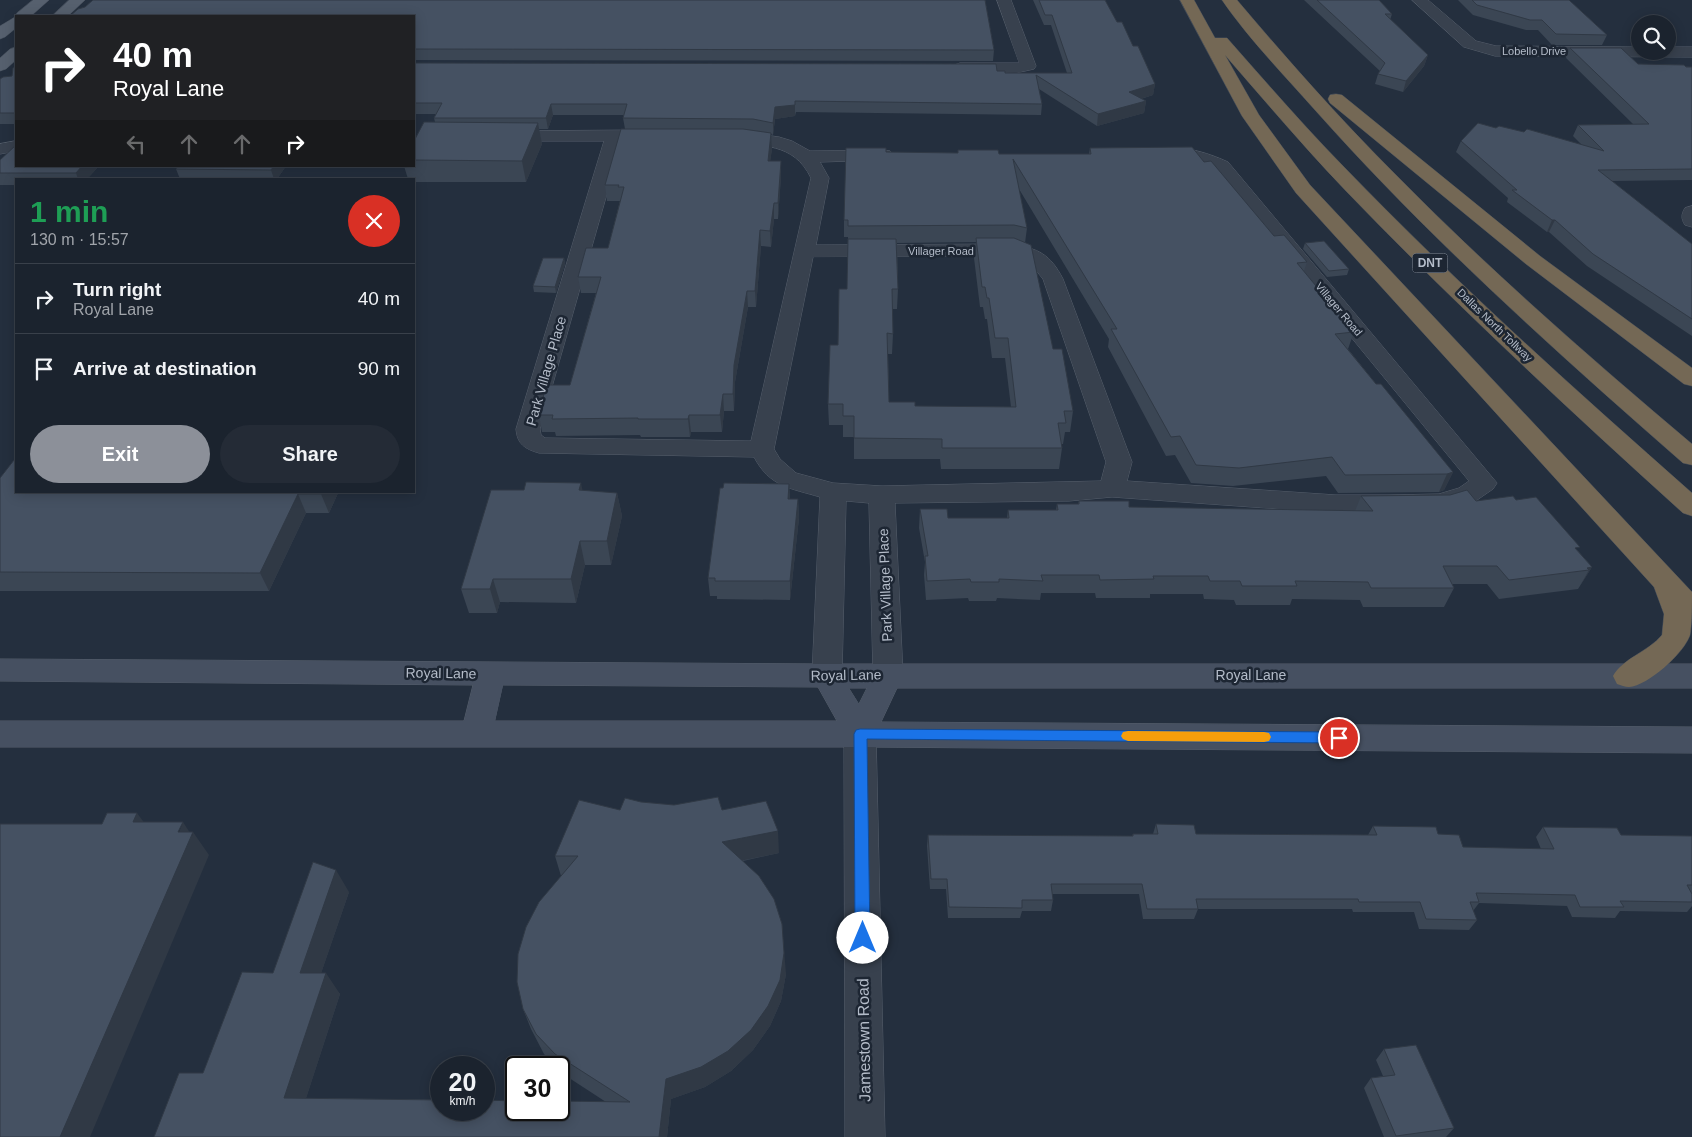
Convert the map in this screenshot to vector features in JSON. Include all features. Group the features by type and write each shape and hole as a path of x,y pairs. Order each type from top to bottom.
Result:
{"highway":[{"name":"DNT","path":"1229,0 1274,54 1385,175 1469,258 1541,325 1692,457"},
{"path":"1186,1 1251,116 1303,188 1355,247 1692,610"},
{"name":"Dallas North Tollway","path":"1186,1 1352,186 1539,367 1692,507"},
{"path":"1274,54 1306,73 1422,171 1525,254 1692,379"},
{"path":"1628,676 1671,647 1678,636 1678,613 1667,584"}],"main road":[{"path":"23,15 42,0"},
{"path":"60,15 78,0"},
{"path":"0,34 15,22"},
{"path":"2,76 15,54"},
{"name":"Royal Lane","path":"1,671 826,676 1692,676"},
{"path":"476,734 491,673"},
{"path":"860,734 888,675"},
{"path":"826,676 860,734"},
{"path":"0,734 860,734 1692,740"}],"street":[{"path":"942,68 1028,66 1004,0"},
{"name":"Lobello Drive","path":"1419,0 1470,44 1496,51 1692,52"},
{"name":"Park Village Place","path":"615,135 528,429 529,439 539,445 553,446 762,449"},
{"path":"490,136 679,135"},
{"path":"716,135 754,137 796,150 816,166 820,178 762,449 770,464 787,479 833,492 826,676"},
{"path":"0,149 15,146"},
{"path":"806,157 904,154"},
{"name":"Villager Road","path":"833,492 882,495 1112,489 1336,504 1388,504 1441,502 1468,494 1484,483 1221,166 1200,156 1147,154"},
{"path":"1692,212 1692,221"},
{"name":"Villager Road","path":"805,251 1012,250 1023,252 1042,261 1053,280 1118,462 1112,489"},
{"name":"Park Village Place","path":"882,495 888,675"},
{"name":"Jamestown Road","path":"860,734 865,1137"}],"building":[{"path":"93,0 985,0 994,50 415,49 415,15 71,15 78,9 85,7"},
{"path":"1039,0 1105,0 1117,22 1122,22 1133,46 1138,46 1155,84 1129,92 1146,101 1098,114 1036,75 1042,104 795,101 795,105 775,107 773,123 753,119 623,118 627,104 551,104 546,118 434,118 442,103 415,103 415,63 996,64 997,71 1005,71 1005,73 1072,73 1052,15 1045,15"},
{"path":"1317,0 1379,0 1392,14 1385,14 1428,55 1406,81 1378,74 1385,63"},
{"path":"1472,0 1569,0 1607,35 1556,34 1542,20 1530,20 1477,5"},
{"path":"1570,48 1621,48 1631,57 1631,60 1638,64 1684,65 1692,67 1692,169 1598,170 1692,244 1692,319 1593,254 1555,220 1552,220 1512,190 1517,190 1461,141 1478,123 1524,132 1527,129 1604,151 1578,125 1649,124"},
{"path":"15,66 15,113 0,113 0,79 12,76"},
{"path":"424,122 538,123 522,161 415,160 415,139"},
{"path":"621,129 743,129 771,133 768,161 781,161 778,203 774,203 770,231 760,230 755,291 747,291 734,365 733,394 723,394 720,415 689,415 688,419 552,419 553,415 539,415 546,385 570,385 601,277 578,277 586,248 608,248 624,187 605,185"},
{"path":"15,146 15,167 81,167 76,173 0,173 0,160"},
{"path":"1192,147 1204,162 1211,161 1274,236 1284,235 1307,262 1297,263 1354,332 1335,334 1376,384 1381,384 1453,472 1447,474 1345,475 1332,457 1239,468 1196,465 1180,436 1171,437 1111,329 1117,329 1013,159 1027,228 1014,225 848,226 848,220 844,220 846,148 886,148 886,152 958,153 958,150 998,150 999,154 1091,154 1090,148"},
{"path":"178,167 273,167 271,170 176,169"},
{"path":"976,238 1014,238 1031,245 1053,349 1062,349 1073,411 1064,411 1066,423 1058,423 1062,448 942,448 942,439 854,438 854,416 843,416 843,404 828,404 830,345 838,345 839,289 847,289 848,239 896,239 898,289 892,289 893,334 887,333 889,402 915,402 915,406 1016,407 1008,338 995,338 989,298 987,298 985,287 982,287"},
{"path":"1324,241 1349,269 1329,271 1305,243"},
{"path":"543,258 564,258 555,287 533,286"},
{"path":"15,460 15,493 322,493 298,494 260,573 0,572 0,478"},
{"path":"526,482 581,483 579,490 617,493 607,541 580,541 571,579 493,579 490,589 461,589 491,490 524,490"},
{"path":"724,483 789,484 788,499 798,499 790,581 715,581 715,578 708,578 720,488 723,488"},
{"path":"1467,490 1476,501 1513,496 1516,500 1536,497 1580,547 1575,548 1592,567 1587,568 1589,570 1509,580 1497,566 1443,566 1454,588 1371,588 1368,582 1295,581 1297,586 1242,586 1240,581 1210,581 1208,576 1153,576 1154,579 1100,580 1099,575 1041,575 1043,581 999,579 999,582 971,582 970,579 927,581 925,556 928,556 920,509 947,509 948,518 1009,518 1008,510 1058,510 1057,504 1079,504 1079,501 1129,501 1129,507 1373,511 1361,496 1450,495"},
{"path":"718,797 722,810 766,801 778,831 722,842 759,876 774,899 782,924 784,953 780,980 768,1006 751,1030 728,1051 701,1067 666,1079 659,1137 154,1137 179,1073 203,1073 242,972 273,973 313,862 336,870 300,973 326,973 284,1098 430,1100 430,1121 495,1121 495,1100 505,1101 505,1121 570,1121 570,1101 630,1102 570,1064 570,1056 558,1056 555,1054 536,1034 523,1009 517,982 518,954 526,927 539,902 578,856 555,856 579,800 620,810 625,798 641,802 674,805"},
{"path":"107,813 137,813 133,822 183,822 178,832 193,832 60,1137 0,1137 0,824 102,824"},
{"path":"1156,824 1194,825 1196,834 1377,835 1373,826 1436,827 1438,834 1459,835 1463,847 1554,849 1543,827 1617,828 1621,835 1692,836 1692,885 1687,885 1692,894 1692,902 1620,901 1624,907 1580,907 1575,895 1476,893 1479,902 1470,902 1477,920 1426,919 1420,902 1359,902 1358,899 1196,899 1198,909 1147,909 1142,884 1051,884 1053,900 1022,900 1022,908 949,907 947,879 931,879 928,835 1133,836 1133,834 1158,834"},
{"path":"1416,1045 1454,1128 1396,1136 1371,1078 1395,1075 1384,1049"}],"slow traffic":[{"path":"1128,736 1264,737"}],"route":[{"path":"863,938 860,734 1339,738"}]}
